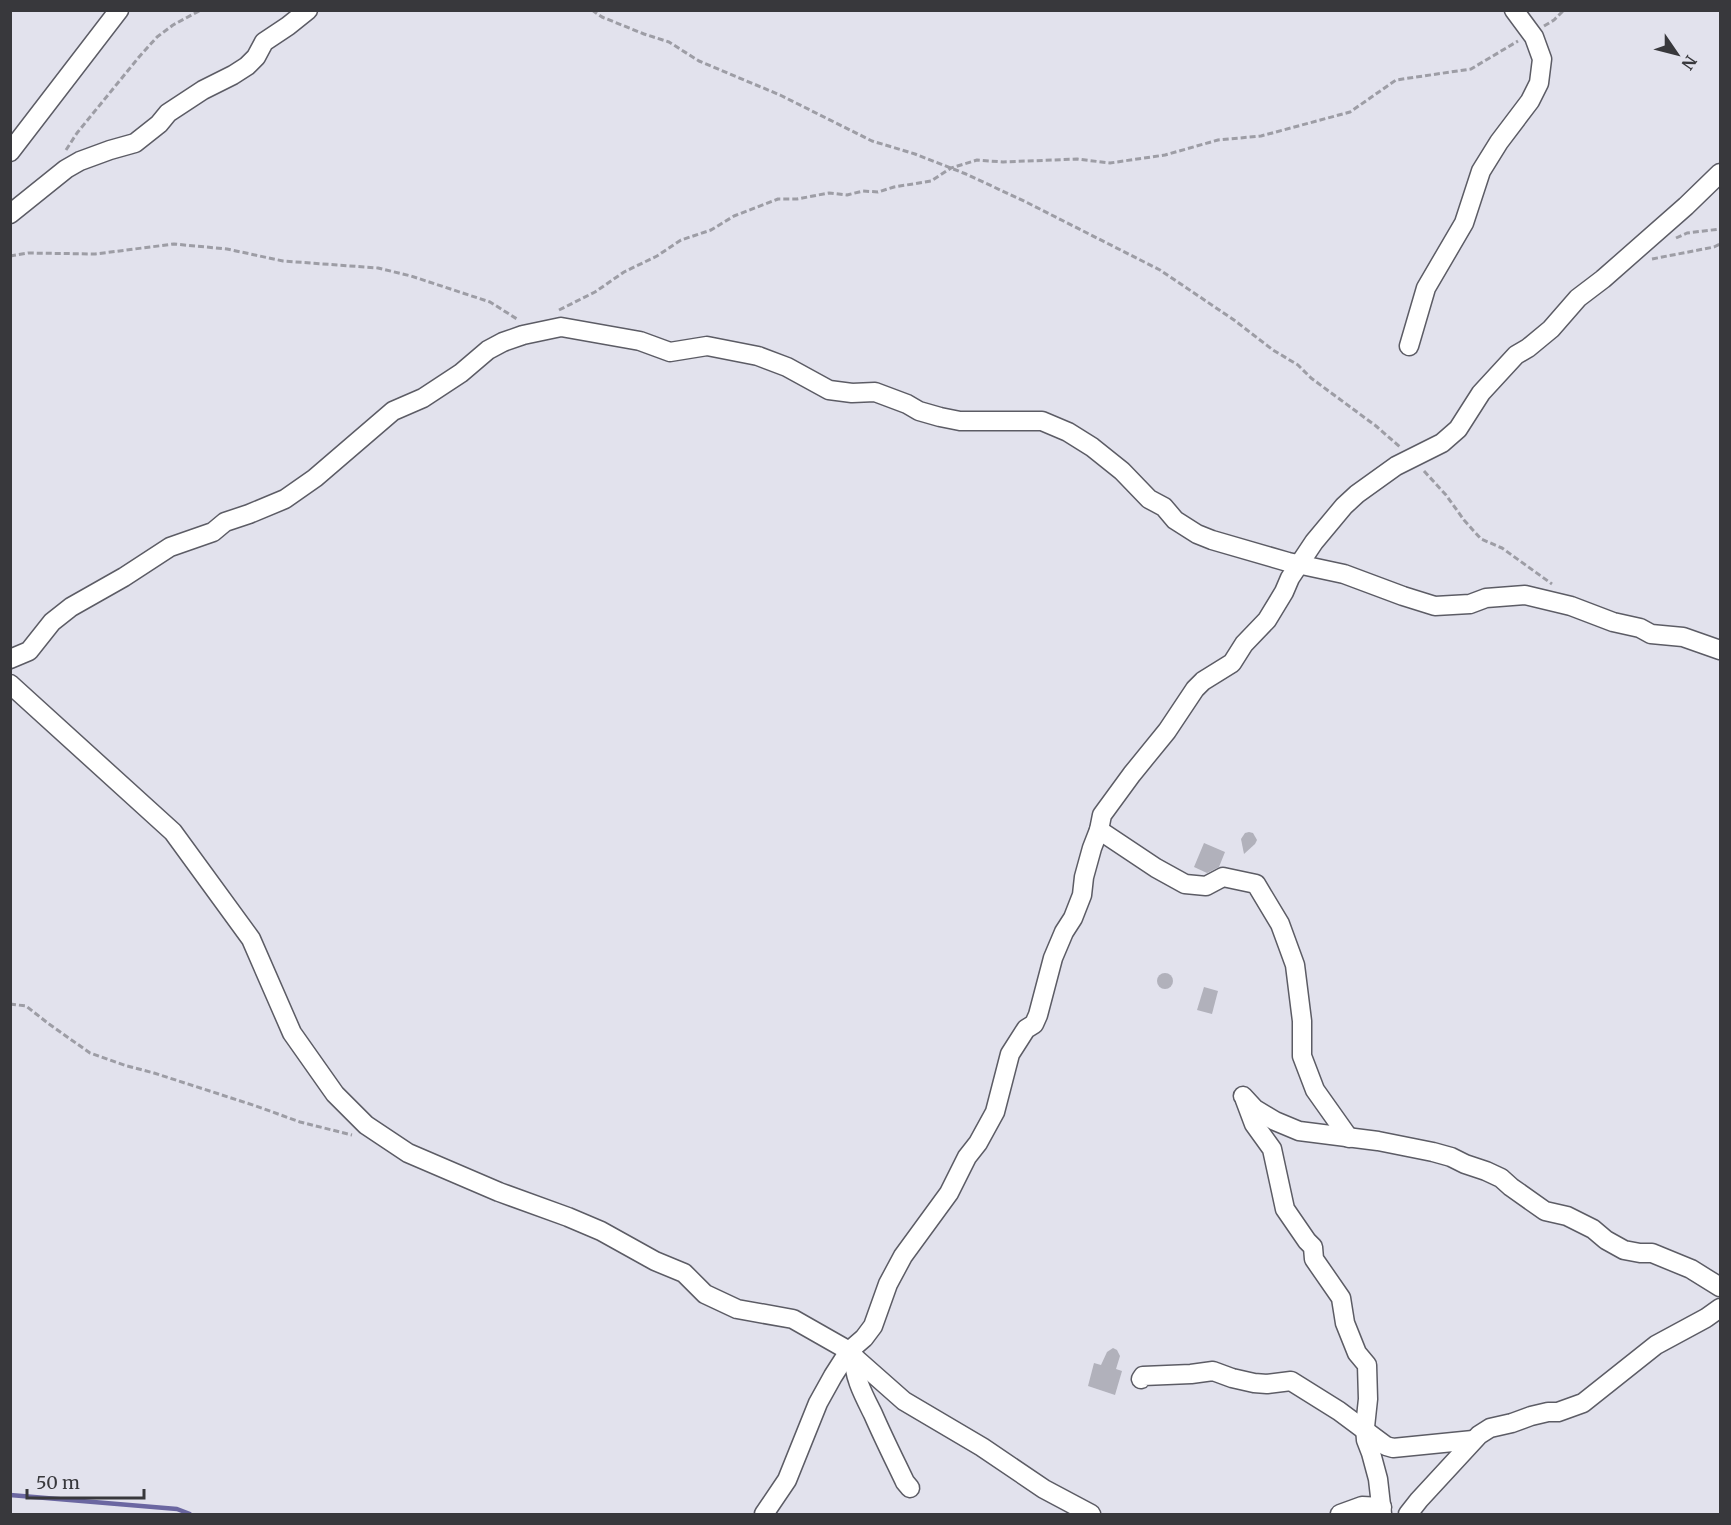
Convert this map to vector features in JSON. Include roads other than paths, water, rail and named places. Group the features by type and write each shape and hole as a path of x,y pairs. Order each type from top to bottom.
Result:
{"street":[{"path":"10,152 119,10"},
{"path":"10,214 66,169 80,161 135,143 159,124 168,113 203,90 247,66 264,42 308,10"},
{"path":"1408,346 1426,288 1464,223 1481,171 1499,142 1530,101 1539,83 1542,59 1534,37 1514,10"},
{"path":"764,1515 787,1480 818,1403 873,1326 888,1284 903,1256 949,1193 967,1157 978,1143 995,1112 1010,1054 1026,1029 1034,1024 1053,958 1082,895 1084,876 1102,815 1167,731 1195,689 1203,681 1232,663 1244,644 1267,620 1290,578 1314,542 1344,506 1396,466 1442,443 1458,429 1481,393 1516,355 1551,329 1578,298 1679,213 1720,173"},
{"path":"10,659 29,651 52,622 70,608 170,547 213,532 225,522 285,499 315,478 393,411 423,398 461,373 495,346 523,335 561,327 630,339 670,352 707,346 758,356 788,367 829,390 875,393 907,404 919,411 960,421 1042,421 1068,432 1092,447 1122,471 1149,499 1164,507 1175,520 1197,534 1239,549 1344,574 1435,606 1470,604 1486,598 1525,595 1585,610 1613,622 1640,628 1651,634 1683,637 1720,650"},
{"path":"10,684 173,832 251,939 292,1033 335,1094 366,1125 408,1153 499,1192 601,1231 655,1261 684,1273 705,1294 737,1309 793,1319 851,1354 904,1401 982,1447 1044,1489 1090,1515"},
{"path":"1099,830 1185,884 1206,886 1223,877 1256,884 1280,924 1295,964 1302,1021 1302,1056 1315,1090 1349,1138"},
{"path":"1340,1515 1362,1506 1382,1511 1378,1479 1365,1432 1368,1399 1366,1365 1345,1323 1341,1298 1314,1259 1313,1247 1285,1209 1272,1149 1254,1124 1243,1096 1256,1109 1275,1121 1299,1131 1378,1141 1432,1152 1486,1171 1501,1178 1545,1211 1567,1216 1593,1229 1606,1240 1624,1250 1652,1253 1691,1269 1720,1287"},
{"path":"1408,1515 1419,1500 1467,1450 1473,1440 1490,1428 1548,1412 1558,1412 1583,1403 1656,1345 1707,1318 1720,1308"},
{"path":"851,1354 864,1395 884,1440 910,1488"},
{"path":"1141,1379 1143,1376 1213,1371 1254,1383 1291,1381 1339,1411 1386,1446 1393,1448 1473,1440"}],"waterway":[{"path":"10,1495 177,1509 190,1514"}]}
